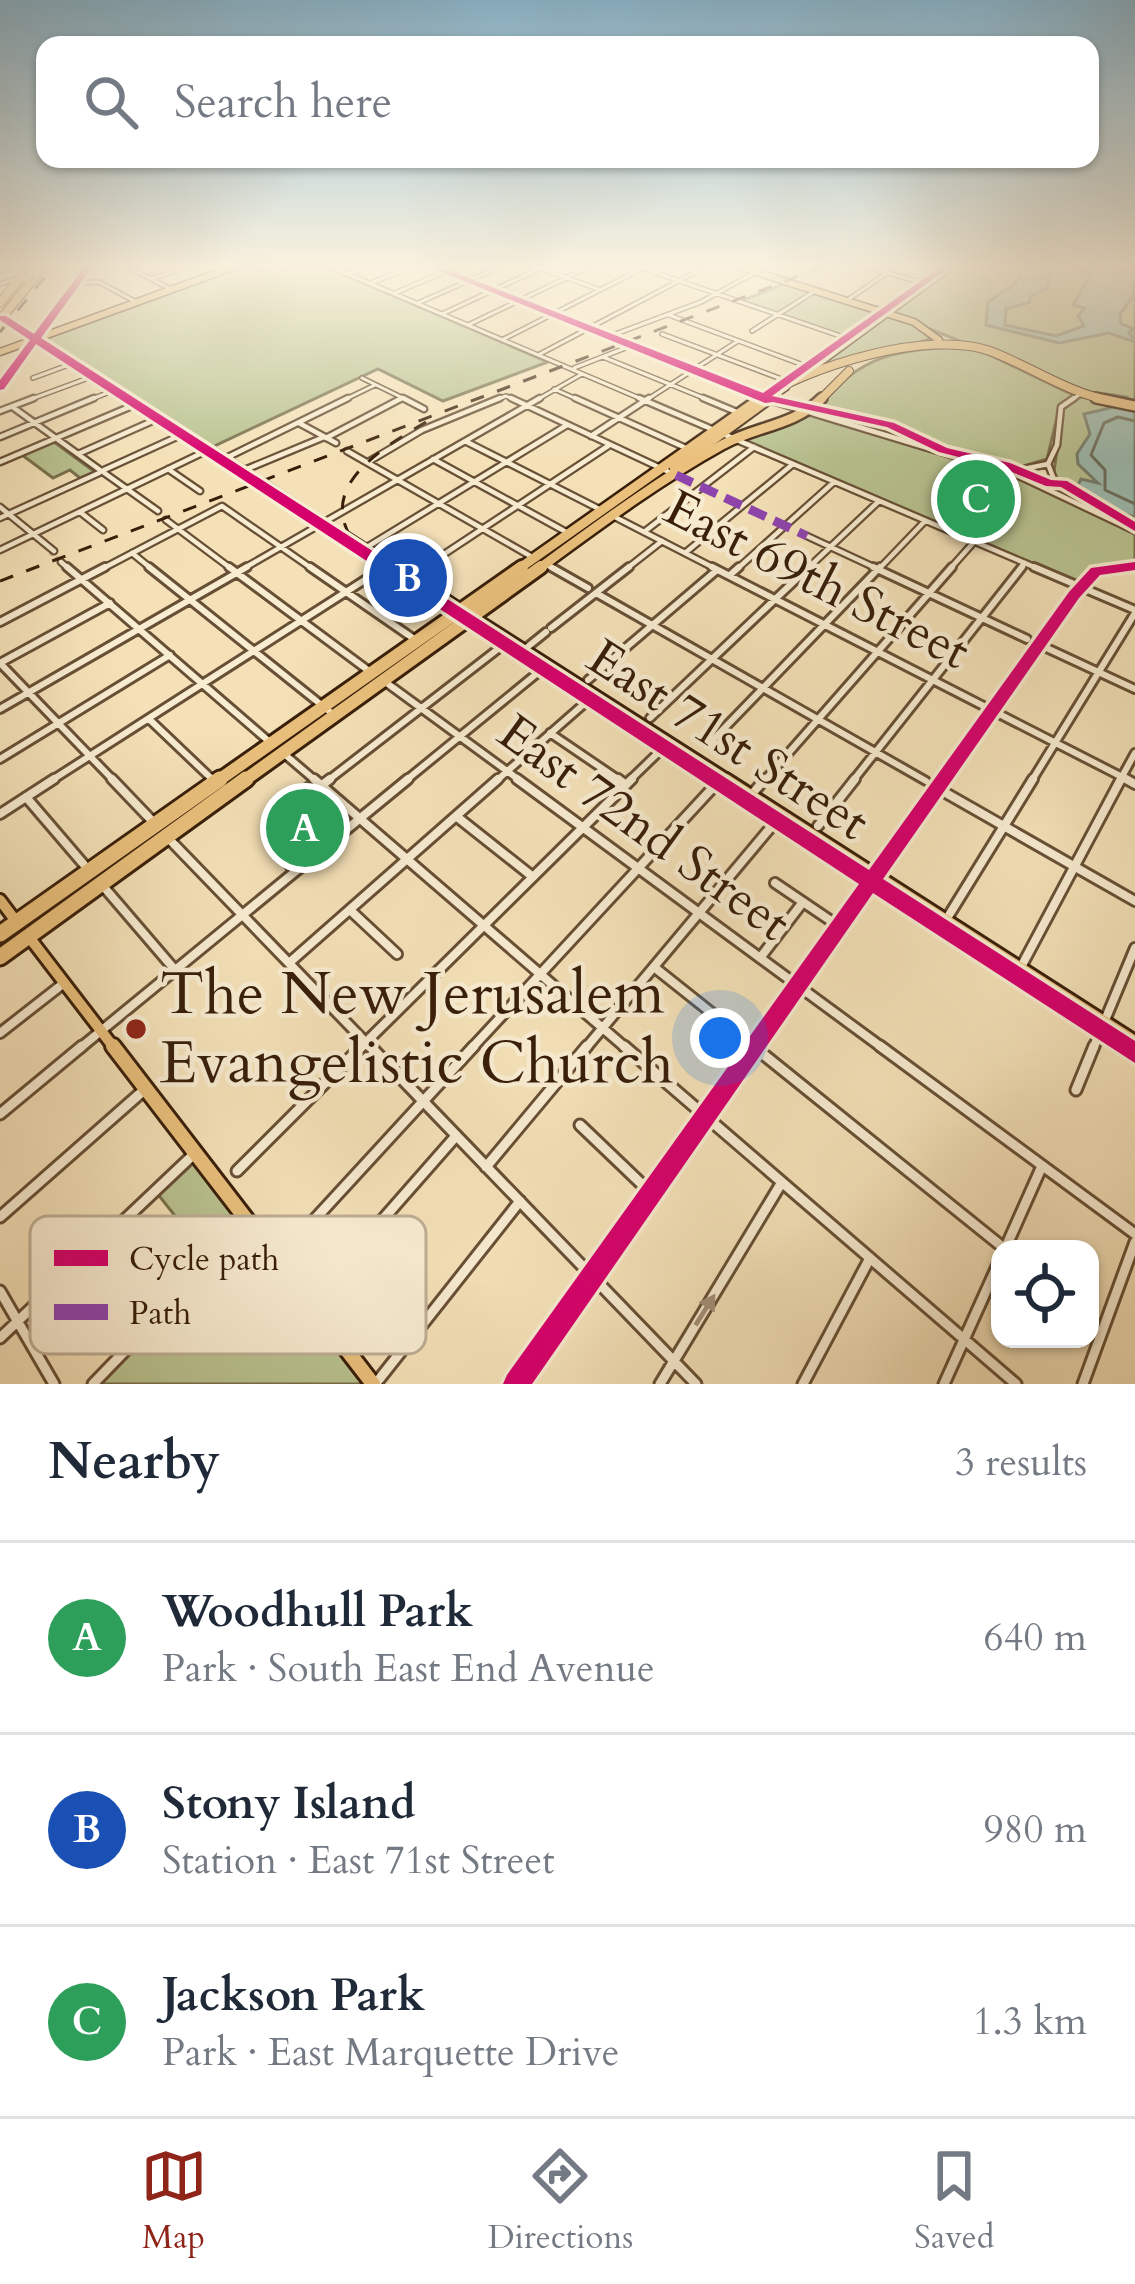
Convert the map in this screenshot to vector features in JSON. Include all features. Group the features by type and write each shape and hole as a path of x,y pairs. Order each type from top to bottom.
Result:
{"highway":[{"path":"0,953 23,929 220,787 276,747 334,715 426,648 531,556 608,514 791,381 860,363 906,344 939,340 986,350 1079,395 1132,405"},
{"path":"667,471 690,450 724,434 809,413 839,378 860,363"},
{"path":"220,787 254,772 297,722 414,639 543,563 572,535"},
{"path":"0,934 32,924 59,892 95,877"}],"main road":[{"path":"23,331 247,473"},
{"path":"0,387 41,331"},
{"path":"2,350 57,331"},
{"path":"791,381 859,331"},
{"path":"928,331 939,340"},
{"path":"791,381 847,339"},
{"path":"724,434 767,398"},
{"name":"East 71st Street","path":"262,484 462,613"},
{"name":"East 71st Street","path":"363,549 385,568 696,759 776,821 874,878"},
{"name":"East 71st Street","path":"507,642 525,649 545,667"},
{"name":"East 71st Street","path":"643,725 663,748 752,794 1102,1026 1135,1053"},
{"path":"0,899 244,1216"},
{"name":"East 71st Street","path":"1102,1026 1135,1041"},
{"path":"351,1354 374,1384"}],"street":[{"path":"481,331 1135,612 943,924"},
{"path":"502,340 520,331"},
{"path":"539,355 584,331"},
{"path":"596,331 809,413 891,433 1060,491 1135,532"},
{"path":"610,336 625,331"},
{"path":"710,331 806,366"},
{"path":"823,331 847,339"},
{"path":"662,334 791,381"},
{"path":"591,436 738,341"},
{"path":"571,369 633,345"},
{"path":"603,357 741,414"},
{"path":"33,378 70,364"},
{"path":"0,709 581,374"},
{"path":"0,411 91,377"},
{"path":"362,378 424,409"},
{"path":"224,459 375,385"},
{"path":"554,389 690,450"},
{"path":"0,437 112,391"},
{"path":"1060,491 1048,464 1057,445 1061,407 1079,395"},
{"path":"368,462 422,430 506,396 667,471"},
{"path":"247,473 331,441 403,398"},
{"path":"0,462 134,405"},
{"path":"14,408 156,512"},
{"path":"78,454 157,419"},
{"path":"298,422 331,441"},
{"path":"363,549 567,424"},
{"path":"0,518 181,435"},
{"name":"East 69th Street","path":"465,441 1135,784"},
{"path":"411,576 610,445"},
{"path":"644,532 754,447"},
{"path":"0,550 206,451"},
{"path":"349,451 588,588"},
{"path":"433,459 572,535"},
{"path":"685,553 793,464"},
{"path":"1006,473 1048,464"},
{"path":"168,469 200,491"},
{"path":"729,576 834,482"},
{"path":"643,725 879,501"},
{"path":"0,622 222,506 426,648"},
{"path":"0,507 51,551"},
{"path":"80,512 103,530"},
{"path":"696,759 926,520"},
{"name":"East 72nd Street","path":"168,521 1135,1238"},
{"path":"807,536 1027,639"},
{"path":"525,649 662,541"},
{"path":"752,794 974,541"},
{"path":"132,553 334,715"},
{"path":"63,562 1016,1384"},
{"path":"818,826 1025,563"},
{"path":"516,1384 1080,586 1093,575 1135,567"},
{"path":"0,814 385,568"},
{"path":"588,680 717,570"},
{"path":"596,593 926,781"},
{"path":"110,603 0,663 696,1384"},
{"path":"320,785 507,642"},
{"path":"1038,644 1135,689"},
{"path":"0,759 170,655"},
{"path":"0,1114 545,667"},
{"path":"289,963 591,697"},
{"path":"149,719 220,787"},
{"path":"550,733 626,785"},
{"path":"237,1172 663,748"},
{"path":"1018,972 1135,753"},
{"path":"318,1216 720,780"},
{"path":"938,788 1135,901"},
{"path":"26,797 176,970"},
{"path":"456,816 533,877"},
{"path":"486,1167 776,821"},
{"path":"775,883 839,927"},
{"path":"760,958 803,902"},
{"path":"350,910 398,954"},
{"path":"1076,1090 1135,948"},
{"path":"654,967 994,1240"},
{"path":"0,1033 64,983"},
{"path":"0,1217 146,1089"},
{"path":"580,1125 651,1194"},
{"path":"386,1216 457,1136"},
{"path":"129,1216 195,1153"},
{"path":"1009,1240 1042,1166"},
{"path":"660,1384 782,1182"},
{"path":"426,1319 520,1201"},
{"path":"1083,1384 1135,1238"},
{"path":"803,1384 870,1258"},
{"path":"944,1384 991,1280"},
{"path":"0,1291 30,1343"},
{"path":"0,1338 30,1311"},
{"path":"37,1354 54,1384"},
{"path":"93,1384 122,1354"},
{"path":"374,1384 398,1354"}],"green space":[{"path":"63,331 475,331 548,362 443,401 378,369 208,449 42,338"},
{"path":"863,331 923,331 933,338 799,379"},
{"path":"934,331 1135,331 1135,404 1104,399"},
{"path":"971,346 1075,396 1060,405 1047,459 1014,469 814,412 866,365 922,349"},
{"path":"1081,397 1135,407 1135,529 1067,492 1053,478 1063,409"},
{"path":"811,415 886,433 1045,488 1135,534 1135,564 1097,569 1075,581 737,438"},
{"path":"54,442 95,472 80,478 70,470 53,478 22,455"},
{"path":"307,782 351,820 287,871 269,836 270,810"},
{"path":"194,1157 239,1216 175,1216 156,1192"},
{"path":"127,1354 346,1354 369,1384 97,1384"}],"water":[{"path":"1009,331 1056,336 1071,331 1132,331 1135,342 1109,333 1059,343"},
{"path":"1106,394 1127,397 1126,407 1135,411 1135,517 1114,511 1078,485 1081,479 1098,483 1078,464 1077,454 1090,434 1084,414 1110,408"}],"tunnel":[{"path":"50,552 61,562"}],"railway":[{"path":"0,581 656,331"},
{"path":"426,422 374,457 348,488 342,506 345,525 357,546 1135,1049 1131,1046"}],"marked path":[{"path":"676,475 807,536"}],"cycle path":[{"path":"22,331 1135,1053"},
{"path":"0,387 41,331"},
{"path":"595,331 764,397 857,331"},
{"path":"769,401 764,397 890,425 943,450 1006,465 1050,484 1063,483 1135,527"},
{"path":"516,1384 1074,595 1096,571 1135,566"}],"place":[{"name":"Jackson Park","path":"976,499"},
{"name":"Stony Island","path":"408,578"},
{"name":"Woodhull Park","path":"305,828"},
{"name":"The New Jerusalem Evangelistic Church","path":"136,1029"}]}
